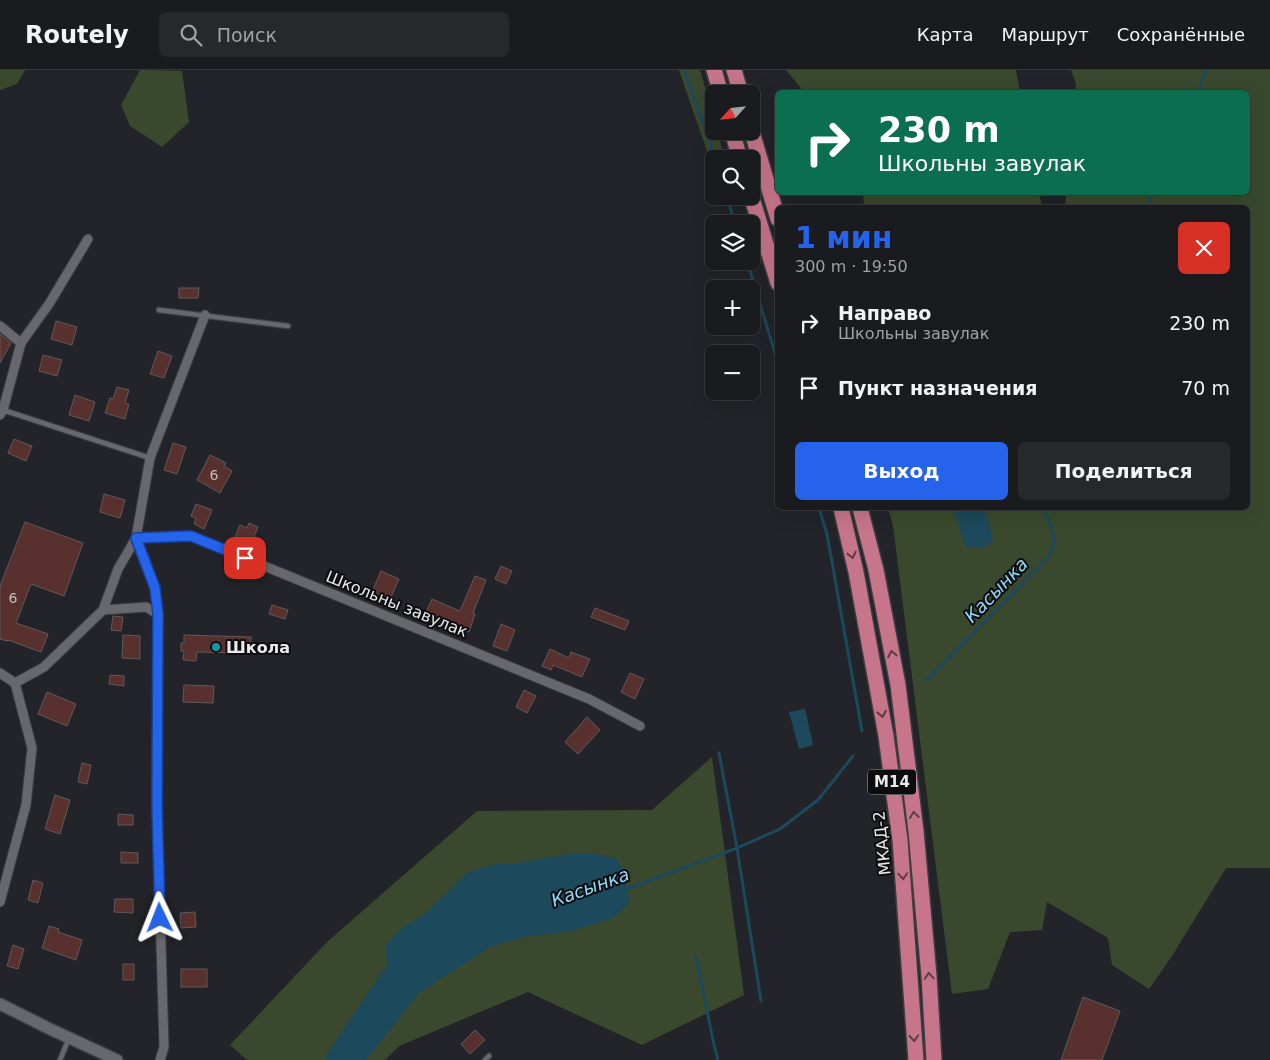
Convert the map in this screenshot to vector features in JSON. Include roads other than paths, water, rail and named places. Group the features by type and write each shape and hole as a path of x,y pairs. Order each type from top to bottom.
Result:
{"highway":[{"path":"714,70 718,85"},
{"path":"734,70 738,85"},
{"path":"754,140 775,209"},
{"path":"754,205 775,273"},
{"name":"МКАД-2","path":"840,510 856,572 886,736 900,840 916,1060"},
{"name":"М14","path":"861,510 876,570 898,685 916,831 929,976 934,1060"}],"street":[{"path":"1,413 21,343 49,304 88,239"},
{"path":"15,683 44,667 103,610 118,569 136,538 150,458 205,315"},
{"path":"0,326 21,343"},
{"name":"Школьны завулак","path":"136,538 191,536 588,699 640,726"},
{"path":"136,538 155,588 158,614 157,806 164,1047 160,1060"},
{"path":"103,610 146,607 158,614"},
{"path":"0,673 15,683 32,748 26,805 0,902"},
{"path":"0,1004 115,1059"}],"lane":[{"path":"159,310 288,326"},
{"path":"1,413 150,458"},
{"path":"60,1060 69,1037"},
{"path":"485,1060 489,1056"}],"water":[{"path":"954,510 986,510 993,540 986,547 966,548"},
{"path":"805,709 813,745 799,749 789,712"},
{"path":"568,854 595,854 616,858 623,870 630,901 614,918 571,931 524,937 490,947 419,993 366,1060 325,1060 327,1054 387,965 386,945 402,928 427,912 468,872 497,864 514,864"}],"waterway":[{"path":"684,70 713,150"},
{"name":"Касынка","path":"1198,90 1207,70"},
{"name":"Касынка","path":"1148,205 1152,195"},
{"path":"730,205 732,215"},
{"path":"750,270 775,353"},
{"path":"820,510 827,534 862,731"},
{"name":"Касынка","path":"927,680 1048,557 1053,546 1054,534 1044,510"},
{"path":"719,753 737,848 761,1001"},
{"name":"Касынка","path":"624,890 737,848 780,829 818,800 853,756"},
{"path":"696,956 718,1060"}],"place":[{"name":"Школа","path":"216,647"}]}
